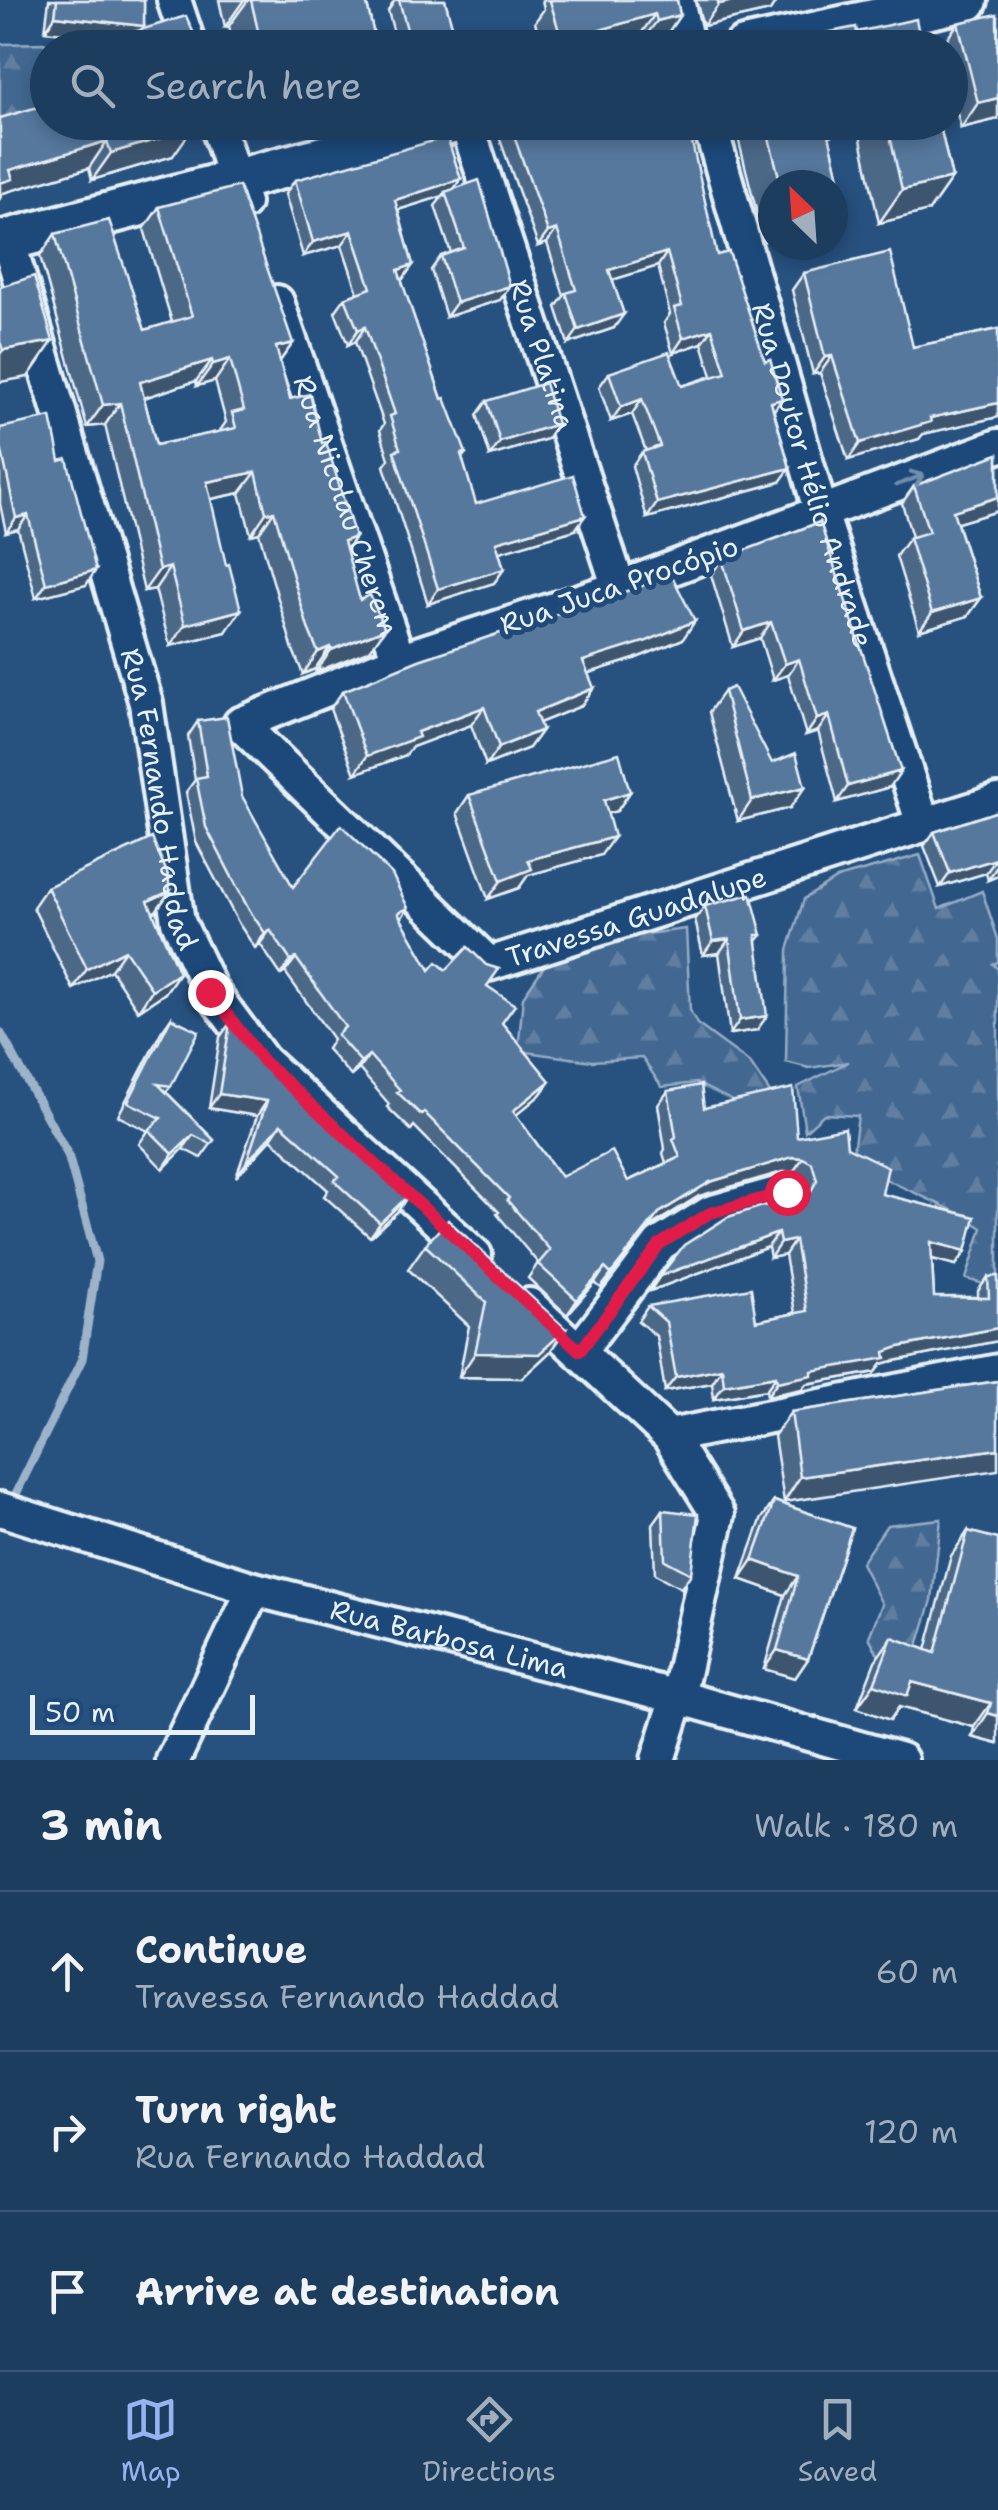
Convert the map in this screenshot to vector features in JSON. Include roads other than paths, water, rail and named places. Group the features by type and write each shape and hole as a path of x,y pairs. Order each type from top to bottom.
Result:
{"street":[{"path":"174,0 184,30"},
{"path":"677,0 684,30"},
{"path":"809,30 889,8 967,0"},
{"path":"222,140 254,235"},
{"path":"4,242 388,140"},
{"name":"Rua Platina","path":"472,140 619,588"},
{"name":"Rua Doutor Hélio Andrade","path":"715,140 821,513 924,824"},
{"name":"Rua Fernando Haddad","path":"4,242 146,703 178,922 210,992 263,1061 668,1436 718,1515 678,1697 658,1760"},
{"name":"Rua Nicolau Cherem","path":"267,272 399,660"},
{"name":"Rua Juca Procópio","path":"240,724 399,660 619,588 998,446"},
{"name":"Travessa Guadalupe","path":"240,724 488,964 998,801"},
{"path":"580,1351 660,1244 710,1213 787,1192"},
{"path":"668,1436 998,1371"},
{"name":"Rua Barbosa Lima","path":"0,1509 254,1589 678,1697 900,1760"},
{"path":"173,1760 254,1589"}],"waterway":[{"path":"0,1032 68,1155 97,1261 82,1359 10,1506"}]}
